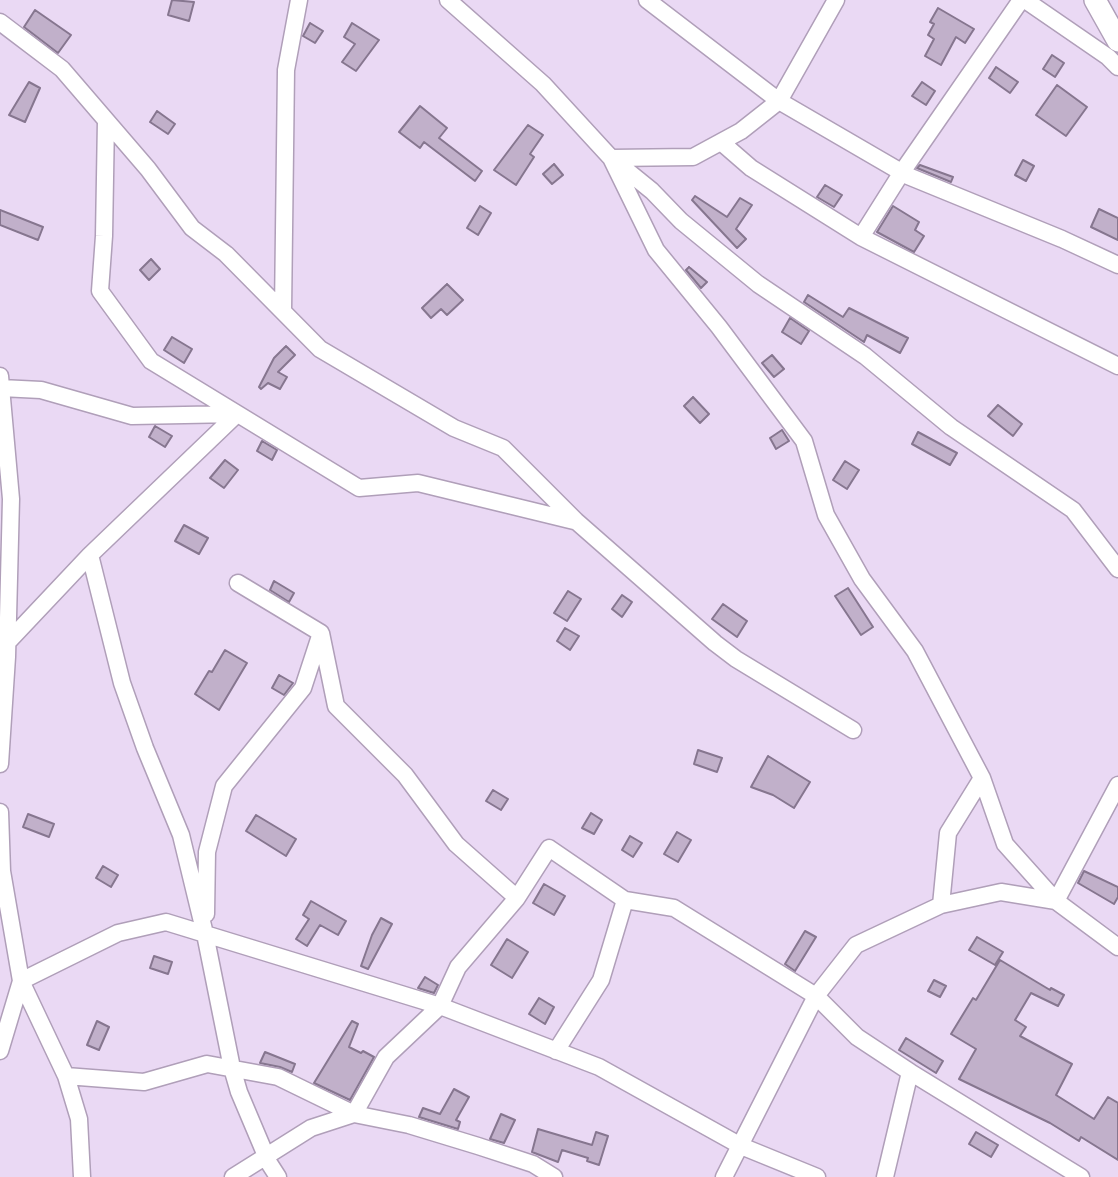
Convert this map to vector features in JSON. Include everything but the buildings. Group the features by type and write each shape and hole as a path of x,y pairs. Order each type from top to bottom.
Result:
{"street":[{"path":"283,311 286,70 299,0"},
{"path":"448,0 543,84 611,158 652,191 681,221 758,284 865,356 951,427 1073,510 1118,569"},
{"path":"647,0 779,101 902,172 964,201 1062,239 1118,265"},
{"path":"611,158 693,157 741,131 779,101 836,0"},
{"path":"861,237 902,172 1023,0 1108,57 1118,67"},
{"path":"1095,0 1118,41"},
{"path":"0,22 62,68 148,169 192,228 226,254 320,349 454,428 503,448 576,521 736,659 853,730"},
{"path":"106,120 100,291 151,361 359,488 418,483 576,521"},
{"path":"721,142 751,169 861,237 1118,366"},
{"path":"611,158 656,250 727,337 804,441 826,515 862,579 915,651 982,778 1005,844 1056,901 1118,947"},
{"path":"0,764 10,499 1,382 41,390 132,416 237,414"},
{"path":"4,645 90,555 237,414"},
{"path":"90,555 122,683 181,835 239,1092 266,1156 278,1177"},
{"path":"238,583 321,633 336,706 405,775 456,844 517,898"},
{"path":"205,934 207,852 224,786 303,688 321,633"},
{"path":"941,905 948,832 982,778"},
{"path":"1056,901 1118,785"},
{"path":"0,812 1,868 21,981 66,1076 79,1119 82,1177"},
{"path":"233,1177 311,1129 354,1114 386,1057 440,1006 458,967 517,898 550,848 625,900 674,908 816,996 857,1037 1081,1177"},
{"path":"724,1177 816,996 856,945 941,905 1001,892 1056,901"},
{"path":"556,1051 601,980 625,900"},
{"path":"0,1051 21,981 118,933 166,922 440,1006 599,1067 741,1146 817,1177"},
{"path":"66,1076 144,1082 207,1063 278,1077 354,1114 409,1125 478,1146 533,1164 554,1177"},
{"path":"885,1177 910,1072"}]}
